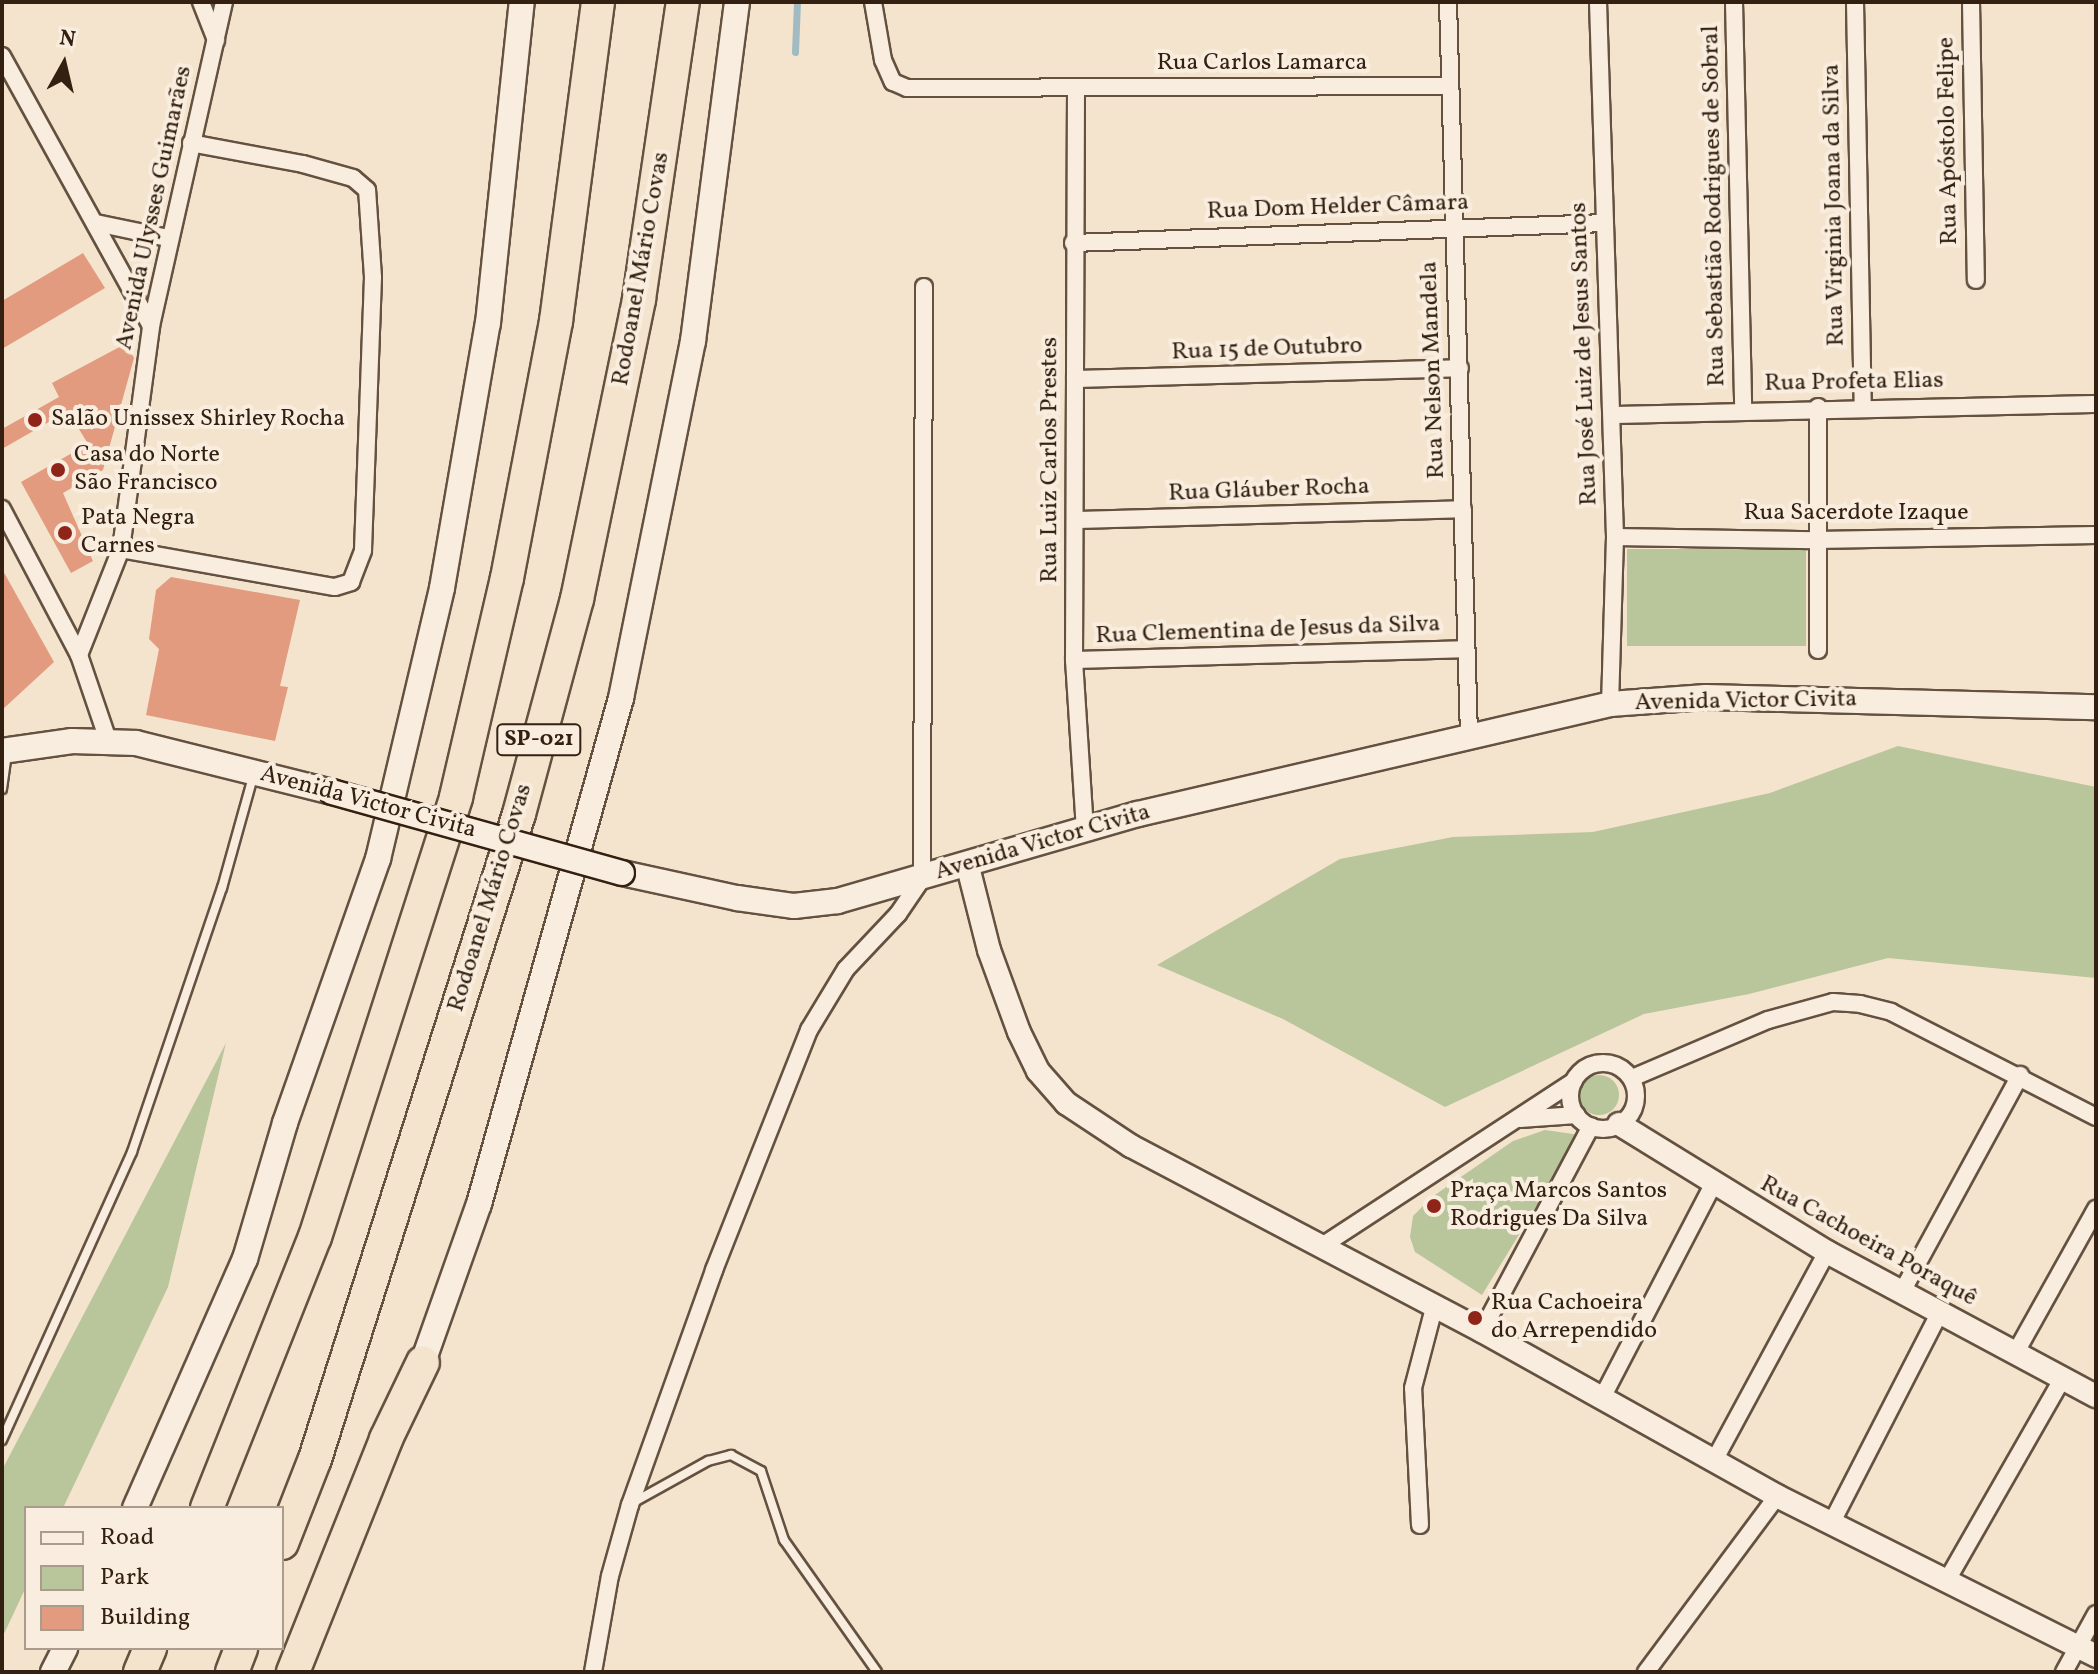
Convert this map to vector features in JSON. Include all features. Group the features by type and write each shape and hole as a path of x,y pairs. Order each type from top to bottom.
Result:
{"highway":[{"name":"SP-021","path":"208,1506 315,1237 456,797 507,578 556,321 598,2"},
{"name":"Rodoanel Mário Covas","path":"284,1538 315,1459 519,814 577,599 639,299 683,2"},
{"path":"293,1672 386,1439 423,1362"},
{"path":"315,1672 401,1443 423,1362"},
{"path":"140,1672 149,1650"},
{"path":"232,1672 240,1650"}],"main road":[{"path":"136,1506 245,1259 285,1123 378,859 442,588 486,338 522,2"},
{"path":"423,1362 479,1204 589,820 631,651 693,341 737,2"},
{"name":"Avenida Victor Civita","path":"5,750 108,740 332,792 622,873 794,906 838,901 968,867 1085,830 1610,704 1706,697 2096,707"},
{"path":"53,1672 64,1650"}],"street":[{"path":"201,2 216,40"},
{"name":"Avenida Ulysses Guimarães","path":"79,655 121,549 151,326 168,238 224,2"},
{"name":"Rua Carlos Lamarca","path":"873,2 893,82 907,88 1448,86"},
{"name":"Rua Nelson Mandela","path":"1448,2 1452,228 1460,368 1464,649 1469,737"},
{"name":"Rua José Luiz de Jesus Santos","path":"1598,2 1613,415 1615,537 1610,704"},
{"name":"Rua Sebastião Rodrigues de Sobral","path":"1734,2 1743,408"},
{"name":"Rua Virginia Joana da Silva","path":"1855,2 1863,407"},
{"name":"Rua Apóstolo Felipe","path":"1971,2 1976,280"},
{"path":"2,56 151,326"},
{"name":"Rua Luiz Carlos Prestes","path":"1076,89 1073,243 1077,520 1074,660 1085,830"},
{"path":"121,549 335,587 351,582 363,550 367,485 371,206 367,190 353,178 191,143"},
{"path":"96,223 168,238"},
{"name":"Rua Dom Helder Câmara","path":"1073,243 1605,223"},
{"path":"593,1672 610,1576 630,1505 714,1270 809,1030 846,969 898,914 922,879 924,287"},
{"name":"Rua 15 de Outubro","path":"1075,379 1460,368"},
{"name":"Rua Profeta Elias","path":"1613,415 1743,408 2096,404"},
{"path":"1818,407 1818,650"},
{"path":"2,509 79,655 108,740"},
{"name":"Rua Gláuber Rocha","path":"1077,520 1463,509"},
{"name":"Rua Sacerdote Izaque","path":"1615,537 1816,540 2096,535"},
{"name":"Rua Clementina de Jesus da Silva","path":"1074,660 1464,649"},
{"path":"968,867 989,950 1019,1032 1038,1071 1066,1103 1131,1146 1482,1331 1777,1496 2087,1651"},
{"path":"1632,1078 1768,1020 1833,1002 1891,1012 2020,1075 2096,1117"},
{"path":"1322,1246 1518,1119 1597,1063 1617,1065 1632,1078 1636,1104 1619,1124 1591,1126 1577,1115 1570,1099 1574,1081"},
{"path":"1903,1290 2020,1075"},
{"path":"1518,1119 1577,1115"},
{"name":"Rua Cachoeira Poraquê","path":"1619,1124 1713,1185 1827,1252 2096,1396"},
{"path":"1482,1331 1591,1126"},
{"path":"1602,1398 1713,1185"},
{"path":"2016,1352 2096,1209"},
{"path":"1715,1459 1827,1252"},
{"path":"1420,1525 1413,1388 1434,1308"},
{"path":"1832,1522 1940,1312"},
{"path":"1946,1582 2063,1378"},
{"path":"1646,1672 1777,1496"},
{"path":"2064,1672 2087,1651 2096,1614"}],"lane":[{"path":"2,789 5,750"},
{"path":"2,1440 132,1152 222,888 254,772"},
{"path":"630,1505 708,1461 731,1455 761,1471 784,1540 877,1672"}],"green space":[{"path":"1627,549 1806,549 1806,646 1627,646"},
{"path":"1898,746 2096,787 2096,978 1888,958 1749,994 1644,1014 1445,1107 1283,1019 1157,965 1340,859 1453,837 1593,832 1770,793"},
{"path":"226,1043 168,1287 64,1506 24,1506 24,1591 2,1638 2,1470"},
{"path":"1599,1075 1613,1081 1619,1095 1613,1109 1599,1115 1585,1109 1579,1095 1585,1081"},
{"path":"1545,1130 1580,1135 1482,1295 1415,1252 1410,1237 1413,1216 1432,1197 1513,1141"}],"building":[{"path":"83,253 105,288 2,349 2,301"},
{"path":"127,343 134,358 103,470 63,493 93,561 71,573 21,482 88,444 68,411 2,449 2,429 59,397 52,383"},
{"path":"2,569 54,662 2,710"},
{"path":"171,577 300,600 280,686 288,687 275,741 146,715 159,649 149,639 156,590"}],"waterway":[{"path":"795,52 797,2"}],"place":[{"name":"Salão Unissex Shirley Rocha","path":"35,420"},
{"name":"Casa do Norte São Francisco","path":"58,470"},
{"name":"Pata Negra Carnes","path":"65,533"},
{"name":"Praça Marcos Santos Rodrigues Da Silva","path":"1434,1206"},
{"name":"Rua Cachoeira do Arrependido","path":"1475,1318"}]}
